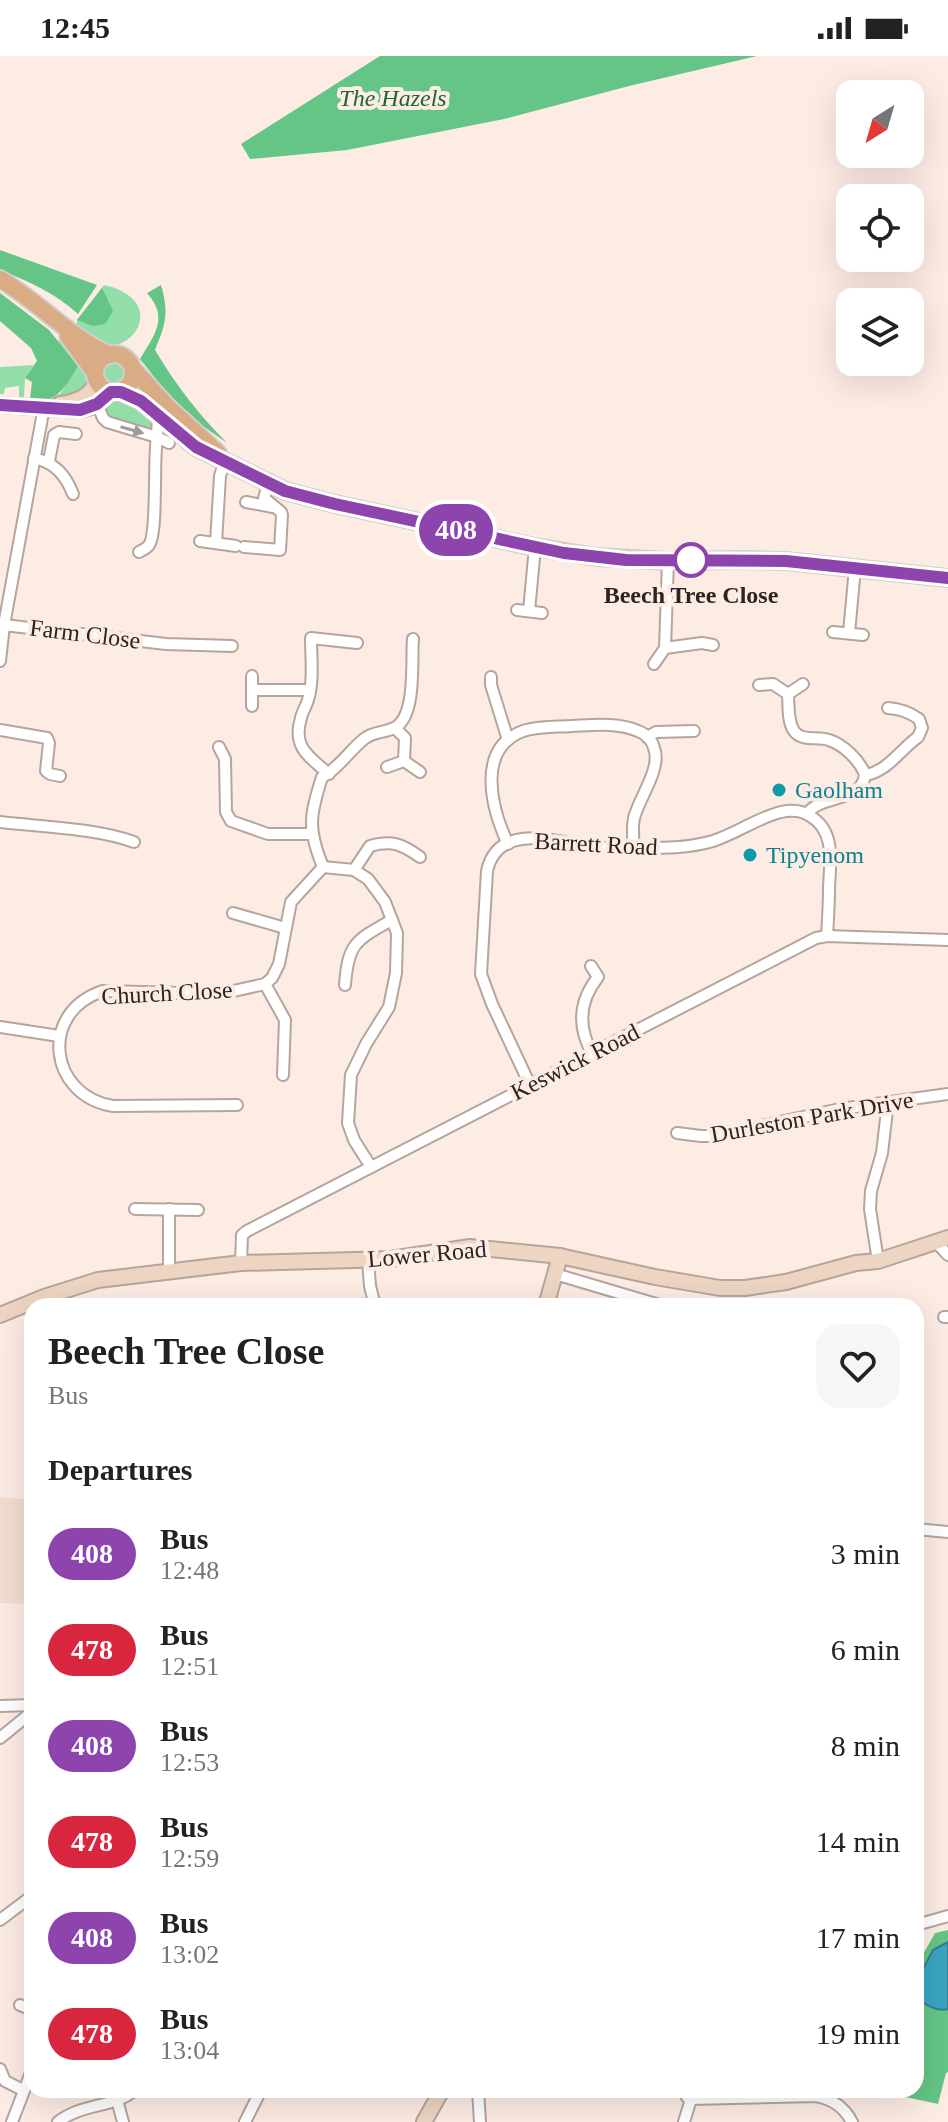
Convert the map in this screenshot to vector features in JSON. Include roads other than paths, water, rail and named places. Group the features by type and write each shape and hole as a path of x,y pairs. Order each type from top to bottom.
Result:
{"main road":[{"path":"0,279 92,347 110,355"},
{"path":"62,326 101,387 141,401 196,447 285,491 535,547 596,557 668,561 747,560 948,578"},
{"path":"96,378 99,361 110,355 126,357 169,408 225,460"},
{"path":"116,392 131,383 134,370"}],"street":[{"path":"44,407 77,400 90,392 96,378"},
{"path":"0,405 73,411 97,404 116,392"},
{"path":"97,404 103,418 110,424 169,443"},
{"path":"0,661 44,407"},
{"path":"139,552 150,544 154,531 158,415"},
{"path":"49,461 52,439 56,433 76,434"},
{"path":"34,458 49,461 63,475 73,494"},
{"path":"216,543 220,476 225,460"},
{"path":"200,541 280,550 282,515 264,498 268,484"},
{"path":"246,502 275,507"},
{"path":"535,547 523,611 542,613"},
{"path":"654,664 665,648 668,561"},
{"path":"849,633 855,568"},
{"name":"Farm Close","path":"4,625 166,644 232,646"},
{"path":"833,632 863,635"},
{"path":"329,774 302,750 298,741 300,720 310,690 311,638 357,643"},
{"path":"371,1167 354,1140 348,1123 351,1075 389,1007 396,973 397,933 385,902 368,879 354,870 323,867 312,834 312,809 322,777 329,774 367,736 395,728 407,712 411,698 413,639"},
{"path":"665,648 702,643 713,645"},
{"path":"252,676 252,706"},
{"path":"491,677 508,740"},
{"path":"762,682 773,684 788,694"},
{"path":"788,694 803,684"},
{"path":"252,690 310,690"},
{"path":"788,694 791,726 797,734 803,738 834,742 856,760 865,775 864,782 855,790 815,806 807,814 825,830 830,847 827,936"},
{"path":"865,775 875,773 921,732 921,724 914,715 888,708"},
{"path":"508,844 495,813 491,786 495,757 508,740 530,729 599,724 636,730 647,737 655,748 656,762 634,819 634,848"},
{"path":"647,737 680,726 694,731"},
{"path":"395,728 405,738 404,761"},
{"path":"0,730 47,738 46,771 60,776"},
{"path":"219,747 225,759 226,812 231,821 268,834 312,834"},
{"path":"387,767 404,761"},
{"path":"404,761 420,772"},
{"name":"Barrett Road","path":"530,1085 481,974 489,905 488,864 495,853 508,844 528,838 548,838 592,847 693,846 722,838 777,813 791,811 807,814"},
{"path":"0,822 96,833 134,842"},
{"path":"354,870 370,846 385,842 409,848 420,857"},
{"name":"Church Close","path":"59,1036 64,1024 81,1003 103,991 220,994 265,984 276,970 291,902 323,867"},
{"path":"233,913 285,928"},
{"path":"345,985 349,953 364,935 392,920"},
{"name":"Keswick Road","path":"241,1263 244,1233 816,938 948,940"},
{"path":"592,1053 583,1035 583,1010 597,971"},
{"path":"265,984 285,1020 283,1075"},
{"path":"0,1027 59,1036 59,1055 71,1081 100,1104 237,1105"},
{"name":"Durleston Park Drive","path":"677,1133 715,1136 811,1114 948,1094"},
{"path":"878,1261 870,1209 871,1191 882,1153 888,1102"},
{"path":"135,1209 198,1210"},
{"path":"169,1209 169,1271"},
{"path":"942,1240 948,1255"},
{"name":"Lower Road","path":"42,1298 98,1280 169,1271 241,1263 390,1259 470,1247 560,1256 655,1277 729,1288 769,1286 856,1263 878,1261 942,1240"},
{"path":"548,1298 560,1256"},
{"path":"368,1260 373,1298"},
{"path":"555,1274 636,1298"},
{"name":"Lower Road","path":"0,1315 24,1305"},
{"path":"924,1530 948,1532"},
{"path":"0,1706 24,1705"},
{"path":"0,1738 24,1718"},
{"path":"0,1920 24,1902"},
{"path":"924,1923 948,1916"},
{"path":"20,2005 24,2007"},
{"path":"0,2069 5,2081 23,2090 12,2122"},
{"path":"58,2122 72,2112 121,2098"},
{"path":"245,2122 257,2098"},
{"path":"424,2122 438,2098"},
{"path":"478,2098 480,2122"},
{"path":"684,2122 691,2099 733,2098"},
{"path":"823,2098 833,2101 848,2114 852,2122"},
{"path":"117,2100 123,2122"}],"water":[{"path":"948,1942 948,2009 939,2010 924,2003 924,1967 933,1950"}],"place":[{"name":"Beech Tree Close","path":"691,560"},
{"name":"Gaolham","path":"779,790"},
{"name":"Tipyenom","path":"750,855"}],"park label":[{"name":"The Hazels","path":"393,98"}]}
